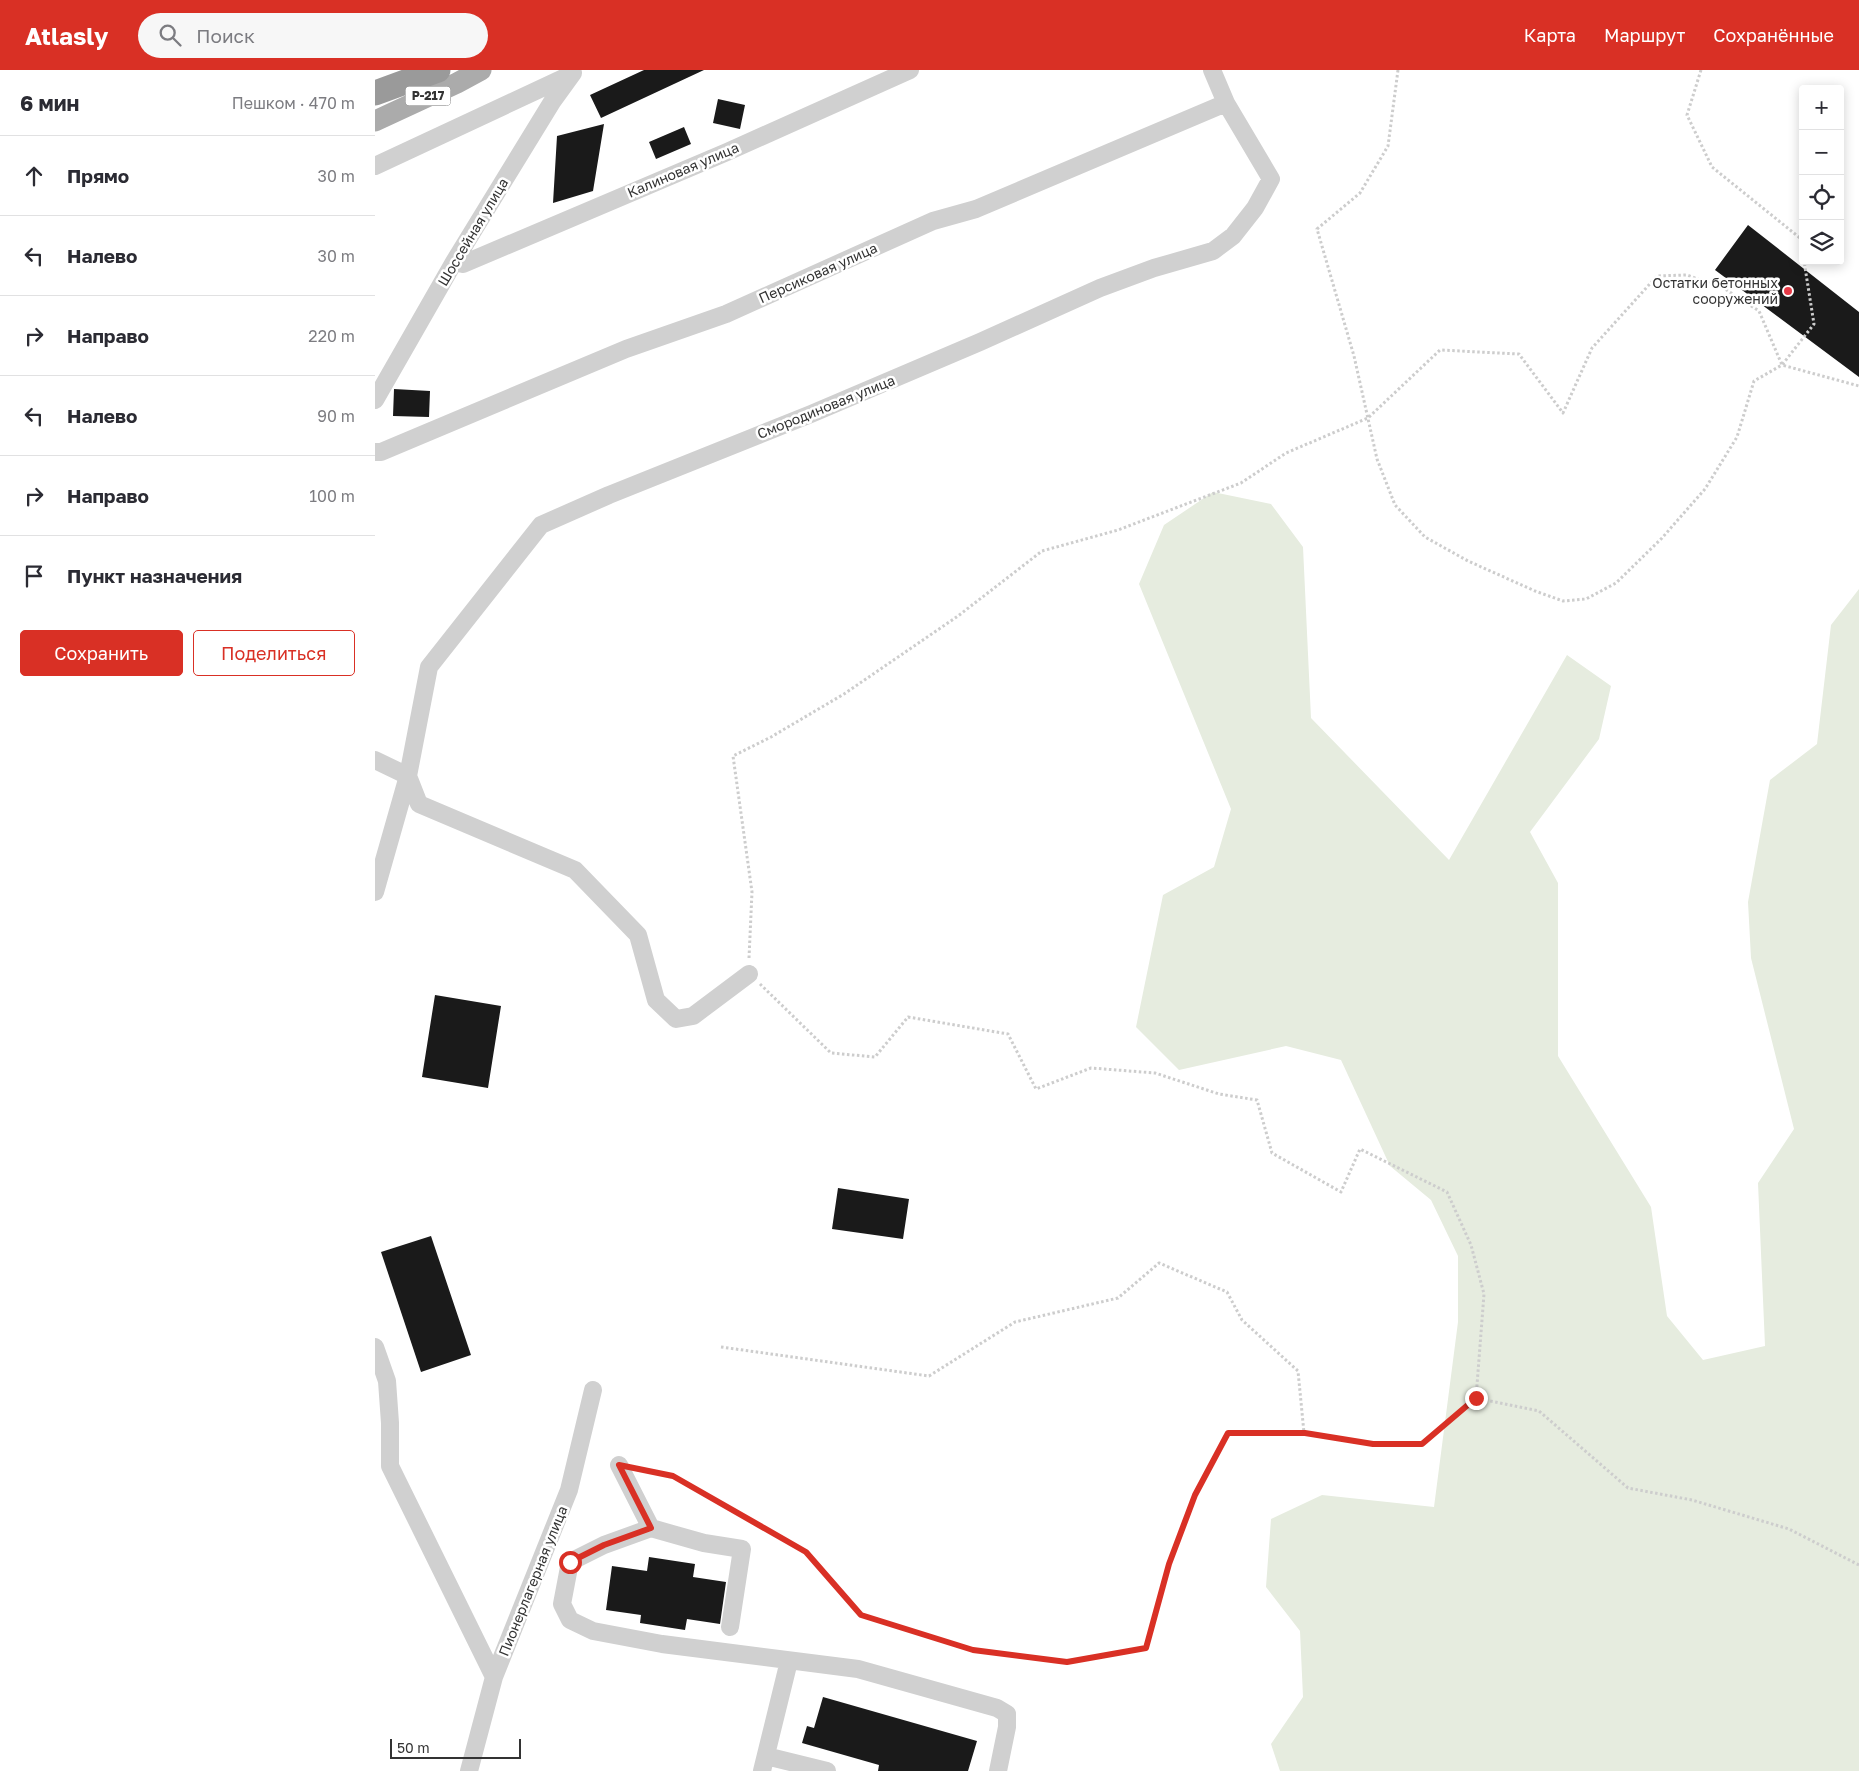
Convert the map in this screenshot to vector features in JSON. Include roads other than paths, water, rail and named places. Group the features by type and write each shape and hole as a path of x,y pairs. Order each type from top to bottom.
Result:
{"highway":[{"name":"Р-217","path":"375,93 438,70"}],"main road":[{"name":"Р-217","path":"375,121 481,70"}],"street":[{"name":"Калиновая улица","path":"454,262 463,264 727,152 910,70"},
{"path":"1212,70 1226,103"},
{"name":"Шоссейная улица","path":"375,400 454,262 552,102 576,71"},
{"path":"375,166 576,71"},
{"name":"Персиковая улица","path":"375,452 381,452 626,349 726,314 933,221 976,209 1226,103"},
{"name":"Смородиновая улица","path":"408,776 429,666 541,526 609,495 980,342 1100,288 1154,268 1213,251 1233,236 1255,208 1271,179 1226,103"},
{"path":"375,760 408,776 419,804 575,870 638,935 656,1000 676,1018 693,1016 749,974"},
{"path":"375,892 408,776"},
{"path":"375,1347 387,1381 390,1423 389,1466 494,1678"},
{"name":"Пионерлагерная улица","path":"469,1771 494,1678 569,1490 593,1390"},
{"path":"619,1465 651,1528"},
{"path":"731,1627 742,1549 704,1543 651,1528 604,1545 570,1562 562,1604 570,1620 593,1631 662,1644 858,1669 997,1708 1007,1714 1007,1727 998,1771"},
{"path":"789,1661 764,1763 827,1771"}],"place":[{"name":"Остатки бетонных сооружений","path":"1788,291"}]}
